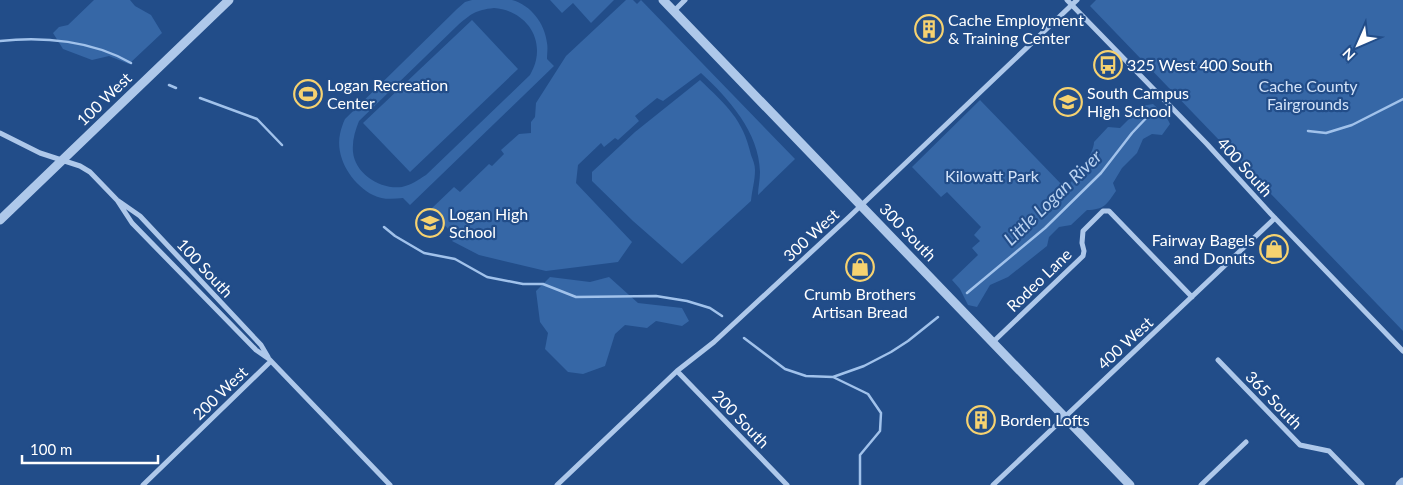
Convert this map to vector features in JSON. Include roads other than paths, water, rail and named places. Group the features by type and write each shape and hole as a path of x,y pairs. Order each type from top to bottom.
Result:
{"street":[{"name":"100 West","path":"0,220 229,0"},
{"name":"300 South","path":"663,0 1130,485"},
{"path":"674,11 685,0"},
{"name":"400 South","path":"1067,0 1207,144 1275,218 1403,351"},
{"name":"300 West","path":"557,485 677,371 714,342 862,205 1077,0"},
{"name":"100 South","path":"0,133 40,153 80,166 90,172 117,200 132,223 256,350 270,360 390,485"},
{"name":"100 South","path":"117,200 140,216 261,345 270,360"},
{"name":"Rodeo Lane","path":"993,342 1083,256 1083,231 1106,210 1110,211 1192,297"},
{"name":"400 West","path":"993,485 1275,218"},
{"name":"200 West","path":"143,485 270,360"},
{"name":"365 South","path":"1218,360 1300,444 1329,451 1362,485"},
{"name":"200 South","path":"677,371 787,485"},
{"path":"1201,485 1246,442"},
{"path":"1400,485 1403,482"}],"waterway":[{"name":"Little Logan River","path":"0,41 34,39 68,42 101,50 131,63"},
{"name":"Little Logan River","path":"169,85 176,88"},
{"name":"Little Logan River","path":"200,98 257,119 282,145"},
{"name":"Little Logan River","path":"1308,131 1326,133 1352,125 1403,99"},
{"name":"Little Logan River","path":"967,293 1045,228 1101,173 1132,133 1150,114"},
{"name":"Little Logan River","path":"384,227 395,236 424,253 455,259 487,277 523,284 543,284 576,297 656,296 687,301 710,308 722,316"},
{"name":"Little Logan River","path":"744,338 785,369 806,376 833,377 864,366 891,352 938,317"},
{"path":"833,377 868,394 881,413 880,431 860,455 860,485"}],"place":[{"name":"Cache Employment & Training Center","path":"929,29"},
{"name":"325 West 400 South","path":"1108,65"},
{"name":"Logan Recreation Center","path":"308,94"},
{"name":"South Campus High School","path":"1068,102"},
{"name":"Logan High School","path":"430,223"},
{"name":"Fairway Bagels and Donuts","path":"1274,249"},
{"name":"Crumb Brothers Artisan Bread","path":"860,267"},
{"name":"Borden Lofts","path":"981,420"}],"park label":[{"name":"Cache County Fairgrounds","path":"1308,95"},
{"name":"Kilowatt Park","path":"992,176"}]}
